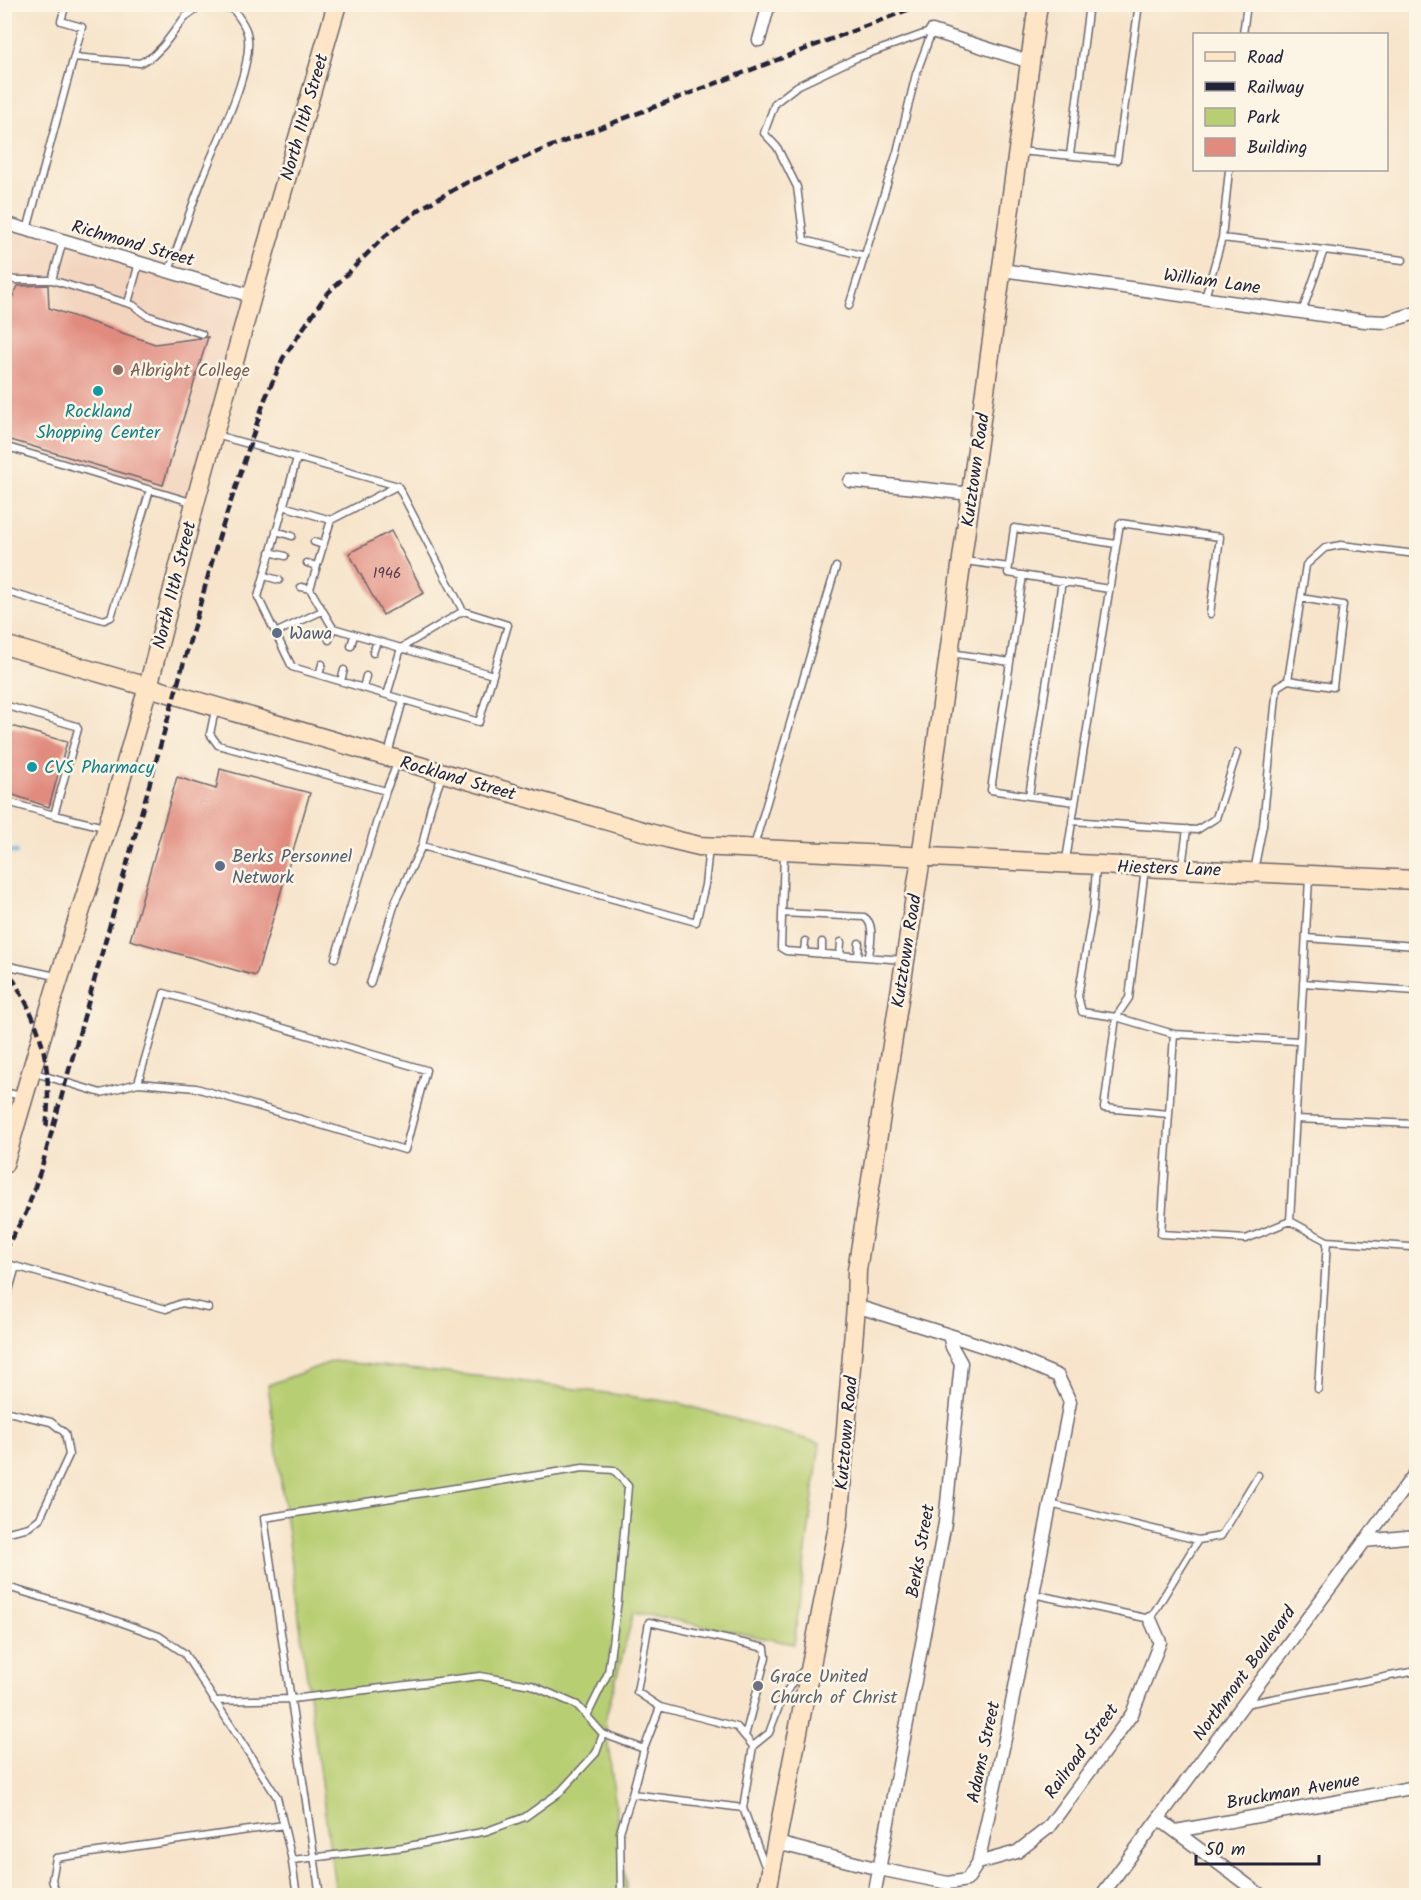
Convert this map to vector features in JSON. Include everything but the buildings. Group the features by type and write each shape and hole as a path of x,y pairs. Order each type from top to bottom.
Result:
{"main road":[{"name":"North 11th Street","path":"4,1164 148,687 195,503 252,296 337,4"},
{"name":"Kutztown Road","path":"768,1887 838,1526 857,1270 921,858 1038,4"},
{"name":"Rockland Street","path":"4,645 670,839 709,847 921,858"},
{"name":"Hiesters Lane","path":"921,858 1145,866 1416,880"}],"street":[{"path":"759,40 769,4"},
{"path":"932,31 1030,62"},
{"name":"Richmond Street","path":"4,224 252,296"},
{"name":"William Lane","path":"1002,270 1380,322 1416,313"},
{"path":"850,481 971,494"},
{"path":"856,1306 949,1335"},
{"name":"Adams Street","path":"949,1335 1007,1354 1058,1376 1070,1402 1006,1734 978,1863"},
{"name":"Berks Street","path":"879,1869 945,1523 961,1362 952,1347 949,1335"},
{"name":"Northmont Boulevard","path":"1101,1896 1416,1472"},
{"path":"1364,1541 1416,1536"},
{"name":"Railroad Street","path":"978,1863 1017,1852 1048,1828 1132,1714 1160,1642 1150,1618"},
{"name":"Bruckman Avenue","path":"1176,1831 1416,1787"},
{"path":"1159,1820 1176,1831 1245,1890 1262,1896"},
{"path":"777,1843 879,1869 948,1883 967,1880 978,1863"},
{"path":"874,1896 879,1869"}],"lane":[{"path":"27,230 82,27 61,21 66,4"},
{"path":"74,57 140,63 153,56 164,46 185,17 205,4 233,9 243,22 248,34 247,57 242,82 202,180 169,272"},
{"path":"861,4 873,4"},
{"path":"1070,155 1089,4"},
{"path":"1018,150 1118,160 1140,4"},
{"path":"1244,33 1247,4"},
{"path":"849,306 897,152 916,74 932,31"},
{"path":"865,256 804,240 797,187 777,147 764,133 775,104 797,86 856,58 932,31"},
{"path":"1205,298 1222,238 1228,171"},
{"path":"1222,238 1403,260"},
{"path":"52,280 63,241"},
{"path":"1302,312 1324,250"},
{"path":"128,303 139,263"},
{"path":"4,277 15,280 52,280 134,305 146,315 202,334"},
{"path":"215,435 398,486 463,611 508,625 479,722 292,667 258,597 297,458"},
{"path":"4,446 195,503"},
{"path":"283,506 331,520 398,486"},
{"path":"4,591 104,620 111,616 150,490"},
{"path":"331,520 310,589 333,628 493,675"},
{"path":"1065,863 1120,524 1220,537 1210,614"},
{"path":"1109,589 1008,573 1014,528 1116,544"},
{"path":"276,531 292,536"},
{"path":"314,542 323,545"},
{"path":"1288,680 1306,565 1325,548 1341,545 1416,555"},
{"path":"270,552 285,556"},
{"path":"962,561 1009,567"},
{"path":"308,563 317,566"},
{"path":"753,850 836,567"},
{"path":"1023,575 991,790 1075,802"},
{"path":"264,576 279,580"},
{"path":"1029,795 1062,581"},
{"path":"301,587 310,589"},
{"path":"1254,872 1263,825 1276,687 1288,680 1333,687 1343,604 1301,598"},
{"path":"275,633 322,611"},
{"path":"387,695 401,648 463,611"},
{"path":"329,640 333,628"},
{"path":"351,645 354,634"},
{"path":"374,653 377,641"},
{"path":"949,652 1010,662"},
{"path":"319,675 322,664"},
{"path":"341,681 344,670"},
{"path":"363,688 366,676"},
{"path":"335,958 386,791 402,700"},
{"path":"4,705 75,726 78,729 54,815"},
{"path":"215,707 210,734 218,745 386,791"},
{"path":"1072,821 1197,830 1216,818 1237,753"},
{"path":"370,984 396,900 422,846 431,806 442,774"},
{"path":"4,801 107,828"},
{"path":"1182,868 1187,829"},
{"path":"422,846 696,922 705,885 709,847"},
{"path":"784,851 781,948 786,951 906,960"},
{"path":"1096,865 1093,910 1078,996 1082,1012 1116,1017 1174,1034 1300,1041"},
{"path":"1145,866 1129,998 1116,1017 1104,1108 1169,1114"},
{"path":"1290,1221 1309,874"},
{"path":"782,912 861,917 869,920 871,926 869,957"},
{"path":"805,914 805,923"},
{"path":"823,924 824,915"},
{"path":"841,916 841,925"},
{"path":"860,925 861,917"},
{"path":"1306,938 1416,946"},
{"path":"804,952 805,941"},
{"path":"822,942 822,954"},
{"path":"840,955 841,942"},
{"path":"858,956 859,943"},
{"path":"4,965 60,977"},
{"path":"1303,983 1416,991"},
{"path":"31,1072 101,1093 138,1083 196,1089 405,1150 426,1070 164,993 138,1083"},
{"path":"1174,1034 1161,1234 1246,1239 1290,1221"},
{"path":"4,1092 24,1096"},
{"path":"1296,1119 1416,1124"},
{"path":"1290,1221 1327,1241 1410,1247"},
{"path":"1318,1389 1327,1241"},
{"path":"4,1263 166,1309 182,1302 208,1308"},
{"path":"4,1308 16,1266"},
{"path":"4,1411 51,1422 65,1433 69,1455 40,1518 29,1527 4,1533"},
{"path":"320,1896 264,1518 583,1468 614,1470 628,1486 618,1600 608,1673 587,1716"},
{"path":"1049,1509 1198,1540 1221,1536 1258,1475"},
{"path":"1032,1594 1150,1618 1198,1540"},
{"path":"4,1586 103,1616 159,1636 184,1653 277,1797 292,1860 297,1896"},
{"path":"745,1736 766,1657 765,1648 649,1622 637,1692 660,1707 737,1727 753,1746"},
{"path":"768,1887 743,1808 753,1746 769,1733 781,1701 793,1681 812,1663"},
{"path":"1244,1704 1416,1671"},
{"path":"214,1701 292,1699 480,1676 531,1685 577,1705 603,1734 644,1749"},
{"path":"621,1896 620,1832 644,1749 660,1707"},
{"path":"292,1860 404,1847 487,1831 525,1817 560,1792 596,1754 603,1734"},
{"path":"632,1794 743,1808"},
{"path":"56,1894 52,1880 56,1858 284,1825"}],"shaded area":[{"name":"Albright College","path":"4,224 252,296 195,503 5,444"}],"green space":[{"path":"333,1361 504,1379 678,1403 820,1443 794,1644 634,1612 605,1720 627,1895 336,1895 268,1385"}],"waterway":[{"path":"4,851 16,852"}],"railway":[{"path":"4,1251 26,1213 42,1166 219,537 265,399 283,358 326,295 385,236 423,207 464,184 547,148 923,4"},
{"path":"4,965 28,1006 42,1044 48,1084 46,1130"}],"place":[{"name":"Albright College","path":"118,370"},
{"name":"Rockland Shopping Center","path":"98,391"},
{"name":"Wawa","path":"277,633"},
{"name":"CVS Pharmacy","path":"32,767"},
{"name":"Berks Personnel Network","path":"220,866"},
{"name":"Grace United Church of Christ","path":"758,1686"}]}
